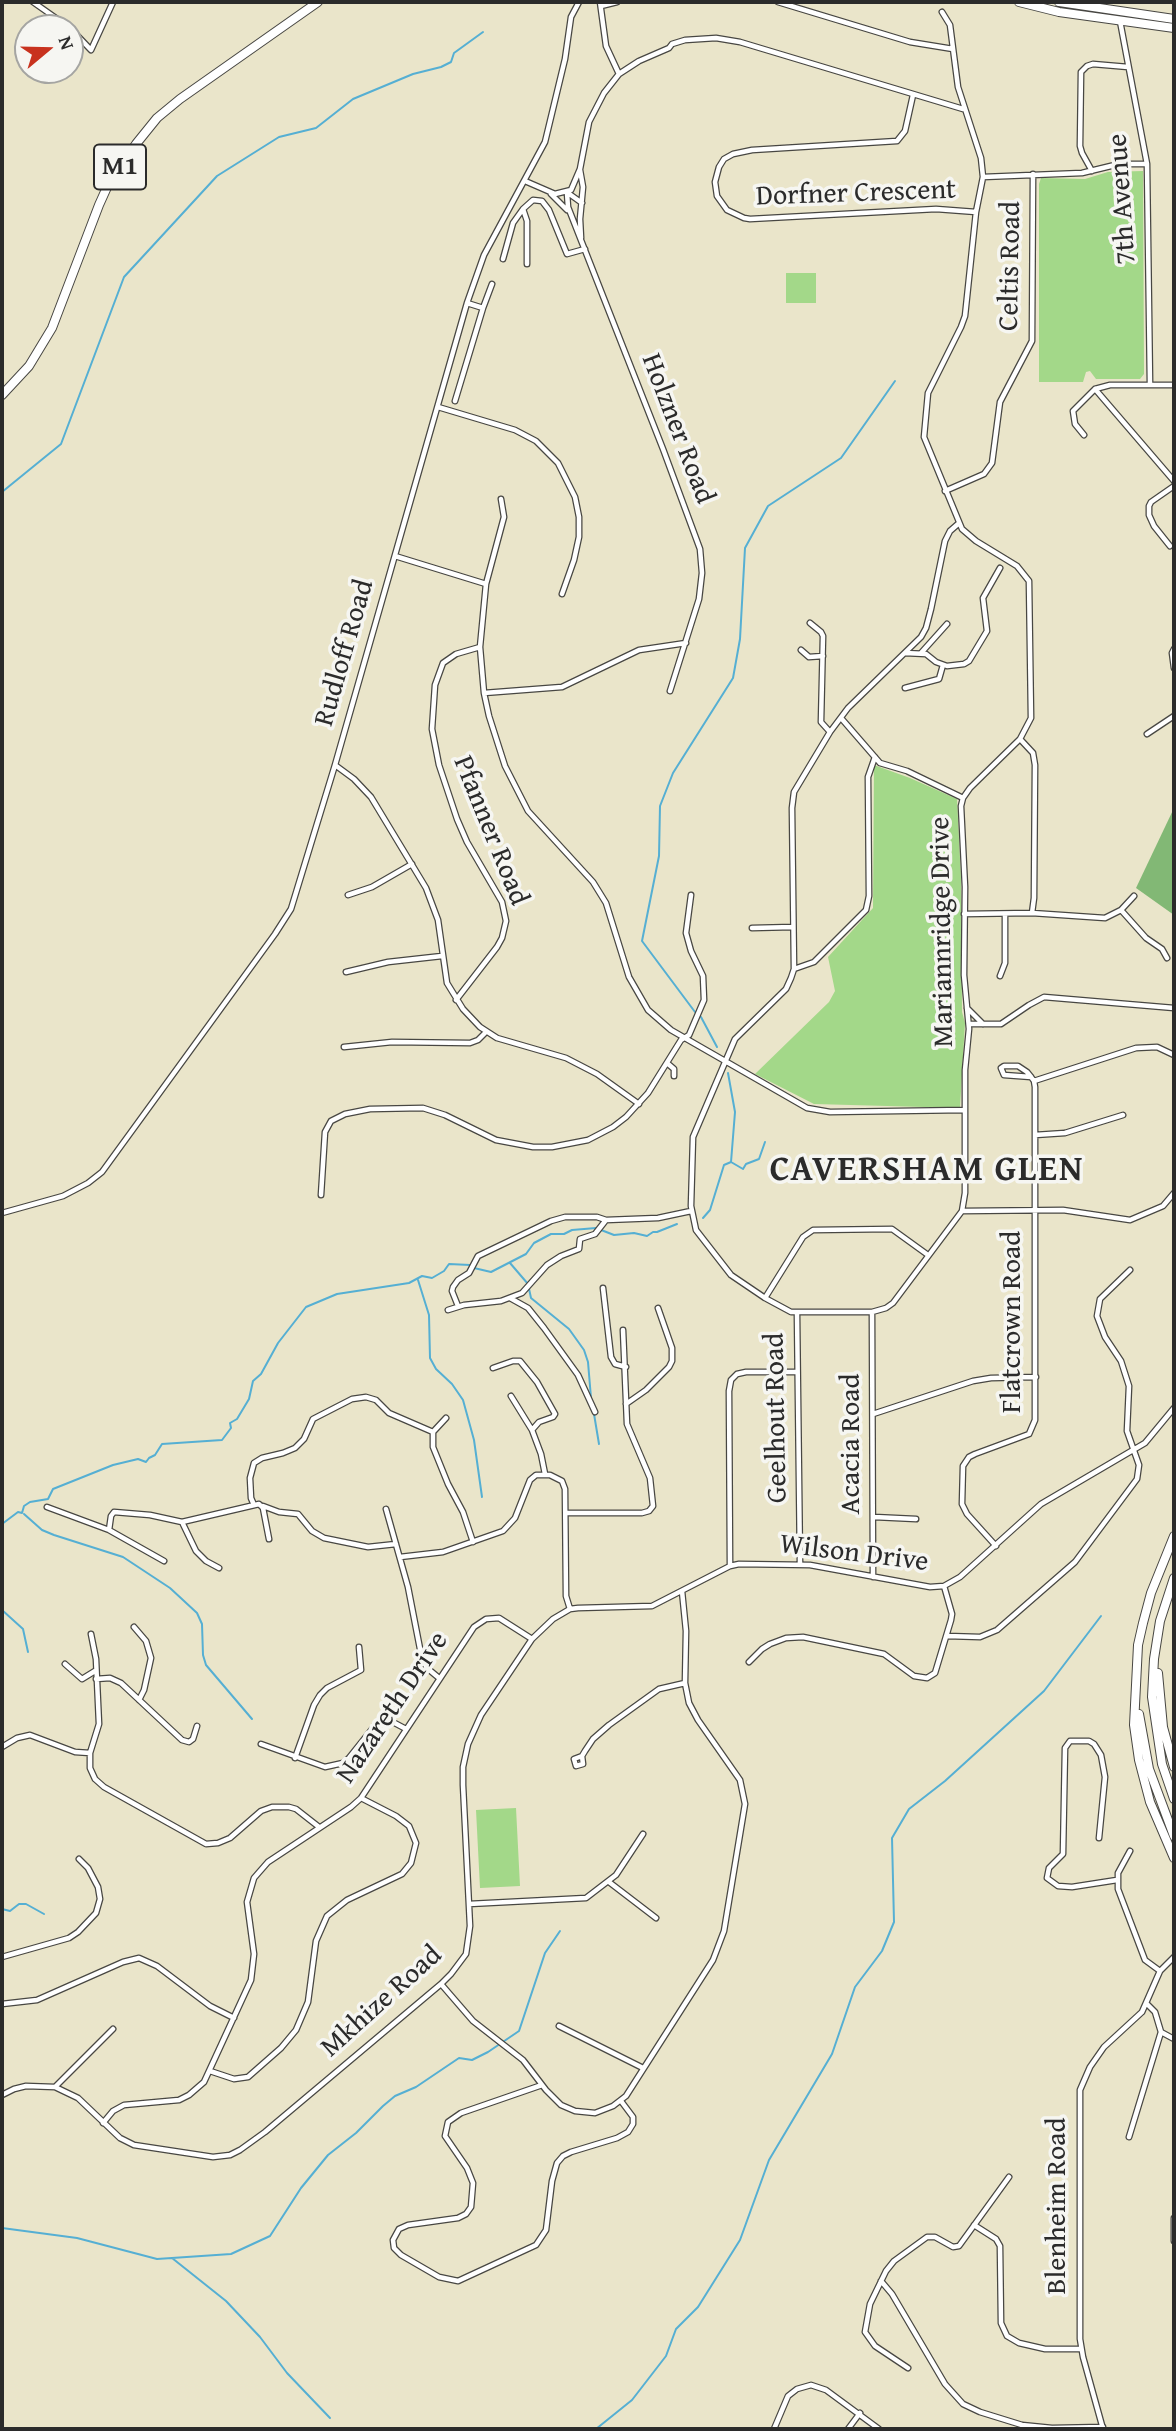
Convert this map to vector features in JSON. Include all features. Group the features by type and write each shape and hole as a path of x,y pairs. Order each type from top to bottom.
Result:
{"highway":[{"name":"M1","path":"2,395 29,366 52,328 104,195 136,144 158,118 180,99 318,2"},
{"path":"1018,2 1059,12 1174,19"},
{"path":"1059,2 1174,28"},
{"path":"1174,1536 1152,1593 1138,1645 1134,1725 1139,1760 1155,1816 1174,1858"},
{"path":"1174,1578 1160,1621 1152,1697 1162,1764 1174,1799"},
{"path":"1160,1621 1157,1663 1161,1711 1174,1768"},
{"path":"1136,1690 1149,1769 1174,1836"}],"street":[{"path":"33,2 50,14"},
{"path":"84,42 92,50 113,2"},
{"name":"Rudloff Road","path":"2,1213 63,1196 95,1178 114,1156 288,915 299,890 467,303 485,255 545,142 565,59 571,17 579,2"},
{"path":"617,2 601,4 606,46 619,74"},
{"path":"778,2 911,42 953,49"},
{"name":"Mariannridge Drive","path":"942,12 948,21 958,87 981,158 983,177 976,212 965,316 930,387 924,437 958,524 976,541 1017,566 1029,581 1031,718 1027,730 963,798 969,1024 965,1193 962,1211"},
{"name":"7th Avenue","path":"1120,16 1147,164 1150,386"},
{"path":"525,181 550,192 567,192 574,186 580,169 589,122 597,103 619,74 655,52 692,39 716,38 761,48 963,109"},
{"path":"1092,171 1080,146 1081,72 1093,64 1128,67"},
{"name":"Dorfner Crescent","path":"913,95 905,131 897,141 752,150 733,155 724,159 716,174 717,196 727,210 750,219 936,209 976,212"},
{"path":"983,177 1092,171 1119,164 1147,164"},
{"name":"Holzner Road","path":"580,169 581,241 698,541 702,561 696,615 670,691"},
{"name":"Celtis Road","path":"945,491 984,474 992,463 1000,402 1032,341 1033,174"},
{"path":"550,192 571,217"},
{"path":"567,192 582,203"},
{"path":"567,192 566,200 581,241"},
{"path":"503,259 513,223 533,200 542,201 549,210 567,254 585,249"},
{"path":"523,209 527,221 527,264"},
{"path":"455,401 492,284"},
{"path":"467,303 483,308"},
{"path":"1103,399 1103,393 1110,385"},
{"path":"1084,435 1075,424 1073,411 1095,389 1110,385 1174,386"},
{"path":"1095,389 1174,483 1149,506 1149,515 1154,526 1170,546"},
{"path":"438,407 515,430 536,441 558,463 575,497 579,517 579,537 574,560 562,594"},
{"path":"501,499 505,517 486,584 480,647 484,693 505,766 528,811 600,891 613,921 629,977 640,998 659,1020 685,1037 791,1100 815,1111 965,1110"},
{"path":"958,524 950,531 945,541 926,628 830,732 798,784 792,800 794,970 786,989 740,1033 725,1060 693,1137 691,1211 696,1230 726,1270 785,1310 797,1313 872,1312 893,1303 962,1211 1063,1210 1130,1220 1163,1206 1174,1192"},
{"path":"395,556 486,584"},
{"path":"904,653 921,653 943,666 955,666 969,661 984,636 987,625 983,598 1000,568"},
{"path":"810,623 822,634 821,722 830,732"},
{"path":"921,653 947,624"},
{"path":"484,693 562,687 639,650 686,643"},
{"name":"Pfanner Road","path":"456,1000 497,947 506,921 502,902 467,842 457,819 439,765 432,729 433,699 443,663 456,654 480,647"},
{"path":"1174,649 1174,668"},
{"path":"801,650 809,657 823,656"},
{"path":"905,688 939,679 943,666"},
{"path":"1147,734 1174,716"},
{"path":"841,718 880,763 907,771 963,798"},
{"path":"1020,738 1033,753 1035,765 1032,914"},
{"path":"794,970 814,962 866,910 869,896 868,776 875,757"},
{"path":"335,765 354,779 371,797 426,888 435,910 447,983 456,1000 486,1032 511,1043 566,1058 597,1074 639,1104"},
{"path":"348,895 372,887 412,864"},
{"path":"321,1195 324,1138 331,1121 345,1114 370,1109 423,1108 445,1115 506,1144 533,1147 573,1144 600,1134 626,1117 639,1104 681,1040 689,1035 702,1006 705,992 703,976 686,933 691,895"},
{"path":"964,914 1032,914 1098,919 1121,910 1133,895"},
{"path":"1121,910 1146,939 1162,949 1167,958"},
{"path":"1000,976 1005,963 1005,914"},
{"path":"752,928 793,927"},
{"path":"346,972 387,962 442,956"},
{"path":"969,1024 1006,1022 1029,1004 1044,997 1174,1008"},
{"path":"967,1007 984,1024"},
{"path":"344,1047 392,1042 470,1042 478,1040 486,1032"},
{"path":"1032,1079 1018,1066 1001,1068 1004,1074 1032,1079 1136,1048 1157,1047 1174,1055"},
{"path":"667,1063 674,1069 674,1076"},
{"name":"Flatcrown Road","path":"996,1546 967,1514 962,1504 963,1466 969,1457 1029,1434 1034,1428 1035,1135 1032,1079"},
{"path":"1035,1135 1065,1133 1123,1115"},
{"path":"458,1306 453,1287 457,1280 469,1273 478,1256 551,1221 565,1217 597,1217 604,1222 658,1218 691,1211"},
{"path":"447,1310 458,1306 495,1303 522,1293 555,1259 579,1249 580,1239 595,1234 604,1222"},
{"path":"765,1298 803,1237 813,1230 892,1229 928,1255"},
{"path":"947,1636 980,1637 991,1634 1070,1567 1137,1479 1139,1465 1127,1431 1129,1386 1121,1361 1105,1337 1097,1310 1100,1299 1130,1270"},
{"path":"603,1288 611,1357 615,1364 626,1367"},
{"path":"509,1297 528,1308 544,1328 578,1376 595,1412"},
{"path":"626,1404 646,1390 672,1361 672,1348 658,1308"},
{"path":"864,1312 872,1322"},
{"name":"Acacia Road","path":"872,1312 873,1577"},
{"name":"Geelhout Road","path":"797,1313 800,1564"},
{"path":"566,1513 642,1513 651,1510 653,1494 650,1478 628,1430 623,1330"},
{"path":"493,1368 513,1361 520,1362 541,1388 555,1414 539,1422 532,1430"},
{"path":"730,1566 731,1380 737,1374 746,1373 797,1373"},
{"path":"873,1414 973,1381 1036,1377"},
{"path":"511,1396 532,1430 545,1474"},
{"path":"254,1504 250,1478 254,1463 295,1448 304,1439 313,1419 352,1399 374,1399 389,1413 433,1432"},
{"name":"Wilson Drive","path":"682,1591 730,1566 752,1563 800,1564 930,1587 944,1586 961,1577 1041,1504 1134,1450 1151,1436 1174,1408"},
{"path":"446,1418 433,1432 432,1441 473,1542"},
{"path":"400,1557 443,1552 503,1531 510,1526 530,1480 536,1475 545,1474 558,1478 564,1485 566,1596 569,1609 644,1608 682,1591 685,1618 685,1683 692,1711 740,1780 744,1794 745,1816 724,1931 716,1954 621,2101 595,2113 575,2111 561,2105 523,2060 474,2021 441,1984"},
{"path":"109,1530 114,1512 182,1521 254,1504 274,1511 300,1515 312,1531 324,1538 369,1547 396,1544"},
{"path":"262,1505 269,1539"},
{"path":"47,1507 109,1530 164,1561"},
{"path":"386,1509 400,1557 422,1659 426,1668 439,1678"},
{"path":"874,1517 915,1520"},
{"path":"182,1521 196,1551 206,1562 219,1568"},
{"path":"749,1662 762,1648 770,1644 786,1638 803,1637 884,1654 918,1679 927,1678 935,1673 952,1614 944,1586"},
{"name":"Mkhize Road","path":"55,2087 78,2098 125,2141 147,2149 206,2157 230,2155 251,2143 441,1984 466,1954 470,1926 463,1785 467,1744 481,1715 532,1639 553,1619 569,1609"},
{"name":"Nazareth Drive","path":"103,2123 124,2105 172,2102 189,2095 203,2084 253,1971 254,1954 247,1908 251,1884 258,1872 268,1862 360,1798 474,1626 490,1618 504,1620 532,1639"},
{"path":"134,1627 146,1640 150,1658 144,1690 139,1700"},
{"path":"90,1634 95,1653 99,1724 90,1753 92,1772 104,1787 199,1842 212,1844 237,1835 261,1811 272,1807 296,1809 319,1827"},
{"path":"295,1758 316,1699 327,1688 359,1672 359,1647"},
{"path":"65,1664 82,1679 96,1671"},
{"path":"96,1679 115,1679 182,1740 189,1742 193,1739 197,1726"},
{"path":"582,1756 601,1731 654,1692 685,1683"},
{"path":"261,1744 318,1766 333,1766 349,1758 377,1723 389,1720 406,1729"},
{"path":"2,1747 17,1738 30,1735 75,1752 90,1753"},
{"path":"1099,1838 1105,1777 1101,1755 1098,1748 1089,1741 1070,1741 1065,1748 1063,1854 1049,1868 1047,1878 1058,1886 1072,1887 1117,1880"},
{"path":"210,2071 234,2079 248,2077 281,2048 296,2029 308,2002 316,1941 327,1916 347,1900 402,1874 411,1863 416,1843 409,1826 403,1819 360,1798"},
{"path":"470,1904 583,1899 609,1882 621,1870 643,1834"},
{"path":"1130,1851 1122,1863 1117,1880 1145,1960 1160,1971"},
{"path":"2,1957 69,1938 96,1913 100,1899 98,1888 88,1868 79,1859"},
{"path":"609,1882 656,1918"},
{"path":"1129,2137 1161,2032 1159,2019 1147,2004 1160,1971 1174,1957"},
{"path":"2,2004 37,2000 123,1962 139,1958 157,1966 196,1997 234,2018"},
{"name":"Blenheim Road","path":"1103,2428 1081,2349 1080,2090 1090,2067 1104,2047 1139,2016 1147,2004"},
{"path":"559,2026 643,2068"},
{"path":"2,2095 26,2086 55,2087 113,2029"},
{"path":"1161,2032 1174,2039"},
{"path":"542,2085 461,2113 448,2122 445,2136 467,2168 473,2183 471,2207 466,2214 458,2218 403,2227 394,2236 393,2244 397,2252 439,2277 458,2281 536,2245 546,2230 552,2180 557,2163 571,2152 628,2132 633,2118 621,2101"},
{"path":"908,2368 875,2346 865,2332 870,2304 881,2281 894,2261 927,2237 935,2237 957,2247 1009,2177"},
{"path":"1174,2218 1174,2241"},
{"path":"974,2225 996,2239 1000,2246 1001,2323 1007,2336 1019,2343 1045,2349 1081,2349"},
{"path":"881,2281 892,2294 945,2384 963,2403 980,2412 1022,2425 1103,2428"},
{"path":"774,2429 788,2396 803,2386 818,2386 860,2413 879,2429"},
{"path":"848,2429 860,2413"}],"green space":[{"path":"1143,171 1144,374 1140,379 1096,379 1090,371 1086,372 1083,382 1039,382 1041,178 1085,179 1108,172"},
{"path":"786,273 816,273 816,303 786,303"},
{"path":"874,765 957,799 961,878 962,1012 965,1023 960,1108 814,1104 755,1074 829,1002 835,991 828,957 873,908"},
{"path":"1174,808 1174,915 1136,888"},
{"path":"516,1808 520,1886 480,1888 476,1810"}],"waterway":[{"path":"2,492 61,444 124,277 217,176 279,137 316,128 353,99 413,74 451,62 454,53 483,32"},
{"path":"695,1012 642,941 659,856 660,806 673,773 733,678 740,639 745,548 768,506 841,458 895,381"},
{"path":"701,1017 717,1047"},
{"path":"728,1073 735,1112 731,1162"},
{"path":"703,1218 710,1210 724,1165 731,1162 743,1169 746,1164 759,1159 765,1142"},
{"path":"474,1268 491,1272 526,1254 534,1243 551,1234 596,1228 614,1235 634,1233 647,1236 677,1224"},
{"path":"510,1263 528,1284 531,1298 569,1329 584,1350 588,1362 591,1398"},
{"path":"2,1524 18,1512 22,1513 24,1506 30,1502 48,1499 53,1489 113,1465 138,1459 146,1462 162,1444 222,1440 231,1428 230,1423 237,1419 249,1399 253,1381 261,1374 278,1343 306,1307 337,1294 409,1283 422,1276 432,1278 444,1271 449,1264 470,1265"},
{"path":"418,1280 429,1315 430,1358 463,1400 474,1440 482,1497"},
{"path":"594,1414 599,1444"},
{"path":"24,1514 42,1530 123,1557 170,1588 197,1613 202,1624 206,1665 252,1719"},
{"path":"2,1610 23,1629 28,1652"},
{"path":"596,2429 632,2400 666,2356 676,2329 698,2307 740,2240 769,2160 832,2054 855,1987 882,1951 894,1922 892,1838 909,1809 945,1781 1044,1691 1101,1616"},
{"path":"2,1909 10,1911 19,1904 26,1904 44,1914"},
{"path":"2,2228 77,2238 157,2259 231,2254 270,2236 301,2188 328,2155 395,2096 416,2087 459,2058 472,2060 488,2052 519,2031 545,1953 560,1931"},
{"path":"172,2258 226,2301 260,2337 287,2373 330,2418"}],"district":[{"name":"CAVERSHAM GLEN","path":"927,1171"}]}
